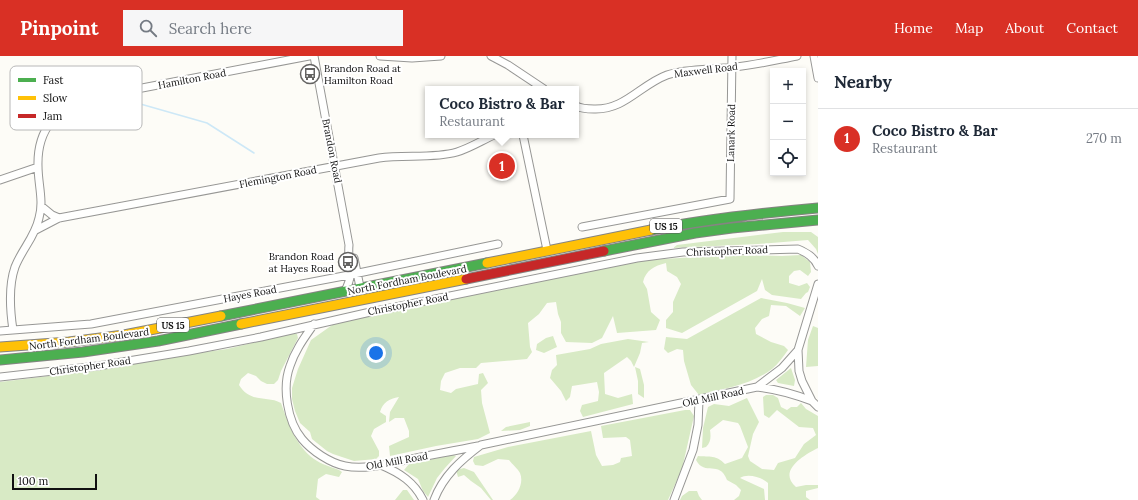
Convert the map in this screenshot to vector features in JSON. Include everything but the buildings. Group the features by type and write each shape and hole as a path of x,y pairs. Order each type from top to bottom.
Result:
{"highway":[{"path":"786,210 806,206 818,200"},
{"name":"North Fordham Boulevard","path":"0,347 95,339 179,324 684,223 734,215 818,208"},
{"name":"North Fordham Boulevard","path":"0,360 83,352 155,341 695,233 796,221 818,220"},
{"path":"796,221 804,226 809,226 818,230"},
{"path":"486,275 491,269 542,258 545,256 546,250"},
{"path":"309,310 313,305 352,295 357,292 360,287"},
{"path":"155,341 154,337 158,334 179,324"}],"street":[{"name":"Hamilton Road","path":"142,88 309,56"},
{"name":"Brandon Road","path":"314,56 349,245 352,250 354,274 360,287"},
{"path":"380,56 408,58 441,56"},
{"path":"491,56 508,65 533,86"},
{"path":"506,56 508,65"},
{"name":"Lanark Road","path":"582,227 730,199 732,56"},
{"name":"Maxwell Road","path":"579,108 582,109 601,109 619,105 636,95 652,82 668,75 680,72 733,68 797,56"},
{"path":"814,56 818,78"},
{"name":"Hamilton Road","path":"38,167 39,146 46,130"},
{"name":"Flemington Road","path":"36,230 60,218 335,166 390,156 446,154 465,149 488,138"},
{"path":"524,138 546,250"},
{"path":"0,180 38,167 41,206 36,230 15,267 11,285 10,309 13,330"},
{"path":"41,206 60,218"},
{"name":"Hayes Road","path":"0,331 91,324 354,274 498,244"},
{"name":"Christopher Road","path":"0,376 91,367 189,351 261,337 366,312 666,253 798,249 809,255 817,263"},
{"path":"345,291 354,274"},
{"path":"818,284 798,350 799,370 802,381 812,401 818,407"},
{"path":"363,300 366,312"},
{"name":"Old Mill Road","path":"314,324 299,346 289,367 286,389 287,406 302,439 327,459 345,466 360,467 380,465 757,388 779,390 812,401"},
{"name":"Old Mill Road","path":"757,388 782,368 798,350"},
{"path":"674,500 692,450 698,425 699,400"},
{"name":"Old Mill Road","path":"434,500 440,485 447,475 456,465 481,445"},
{"path":"380,465 395,471 408,480 416,487 423,500"}],"green space":[{"path":"783,232 811,232 818,237 818,254 816,249 808,240 673,248 677,245"},
{"path":"729,255 801,255 810,262 811,272 808,276 800,270 794,271 789,276 789,283 799,286 807,283 810,287 808,292 801,299 772,295 765,290 762,279 757,291 682,333 666,328 666,320 673,312 673,302 681,284 677,277 667,271 666,263 651,269 646,274 643,282 647,289 651,312 660,320 656,330 617,333 613,316 602,338 592,343 566,342 561,333 561,322 556,302 547,303 539,314 528,323 530,347 532,352 527,359 481,363 476,368 460,368 445,373 441,381 440,390 451,393 456,389 478,384 479,374 483,373 488,383 481,390 482,403 490,433 478,439 390,456 389,446 409,437 409,431 404,418 395,418 389,422 390,412 399,397 385,403 380,412 386,416 386,422 374,429 371,436 379,451 379,456 376,459 354,461 327,451 312,439 310,432 300,423 295,411 292,399 292,388 298,369 311,340 335,323 647,260"},
{"path":"761,298 805,308 800,316 786,306 771,305 769,316 762,319 755,328 756,334 771,342 784,346 788,350 772,369 755,379 737,386 699,395 691,385 684,361 683,350 677,349 668,353 664,349 666,337 687,339"},
{"path":"813,326 818,328 818,366 806,367 808,340"},
{"path":"293,333 297,334 298,338 278,380 274,384 267,384 256,376 248,373 241,379 239,385 249,395 281,403 293,434 302,448 317,461 342,472 339,477 326,474 318,479 316,497 320,500 0,500 0,382 105,369 169,357 227,349"},
{"path":"553,336 557,347 544,353 536,350 537,344 546,338"},
{"path":"628,339 649,342 642,343 640,353 634,367 627,357 604,373 605,394 618,398 632,394 633,404 583,417 580,411 582,405 598,401 599,392 597,382 572,386 570,397 566,401 561,391 550,378 552,370 557,365 556,355 590,349 601,344"},
{"path":"635,367 640,369 644,385 644,398 638,394 638,381"},
{"path":"791,368 795,380 794,386 778,383 776,380"},
{"path":"766,395 773,395 778,398 781,407 787,410 791,407 797,407 801,403 806,409 818,416 818,448 800,459 791,469 789,475 791,481 796,487 818,485 818,488 806,491 806,497 810,500 768,500 768,483 758,477 746,476 740,478 764,489 765,500 734,500 739,496 741,490 727,480 720,470 704,467 696,460 698,456 713,457 719,459 725,464 742,458 748,447 738,423 723,420 710,430 710,441 706,447 702,448 703,428 708,407 714,404 729,406 747,398 759,422 753,434 748,456 750,461 762,469 774,470 778,463 795,458 804,444 816,435 813,428 799,427 777,410 769,418 764,415 763,397"},
{"path":"690,410 694,416 682,469 668,500 510,500 518,491 521,484 521,477 518,470 509,460 498,459 483,466 475,465 473,461 474,457 508,447 591,431 596,455 602,466 613,465 620,462 621,458 632,456 630,440 626,437 603,438 601,426"},
{"path":"530,422 530,426 520,430 501,431 506,427"},
{"path":"453,455 456,456 437,478 428,497 423,491 418,479 404,470 409,464"},
{"path":"464,468 474,472 493,500 491,500 481,488 464,475 458,477 456,470"},
{"path":"403,490 407,490 414,500 395,500"},
{"path":"689,491 697,491 702,500 680,500 682,496"}],"waterway":[{"path":"142,104 207,123 254,153"}],"traffic: fast":[{"path":"651,230 734,217 818,208"},
{"path":"604,251 695,233 818,220"},
{"path":"221,316 487,263"},
{"path":"0,360 83,352 158,341 241,324"}],"traffic: slow":[{"path":"487,263 651,230"},
{"path":"241,324 466,279"},
{"path":"0,347 69,342 124,335 221,316"}],"traffic: jam":[{"path":"466,279 604,251"}],"place":[{"name":"Brandon Road at Hamilton Road","path":"310,74"},
{"name":"Coco Bistro & Bar","path":"502,166"},
{"name":"Brandon Road at Hayes Road","path":"348,262"}]}
